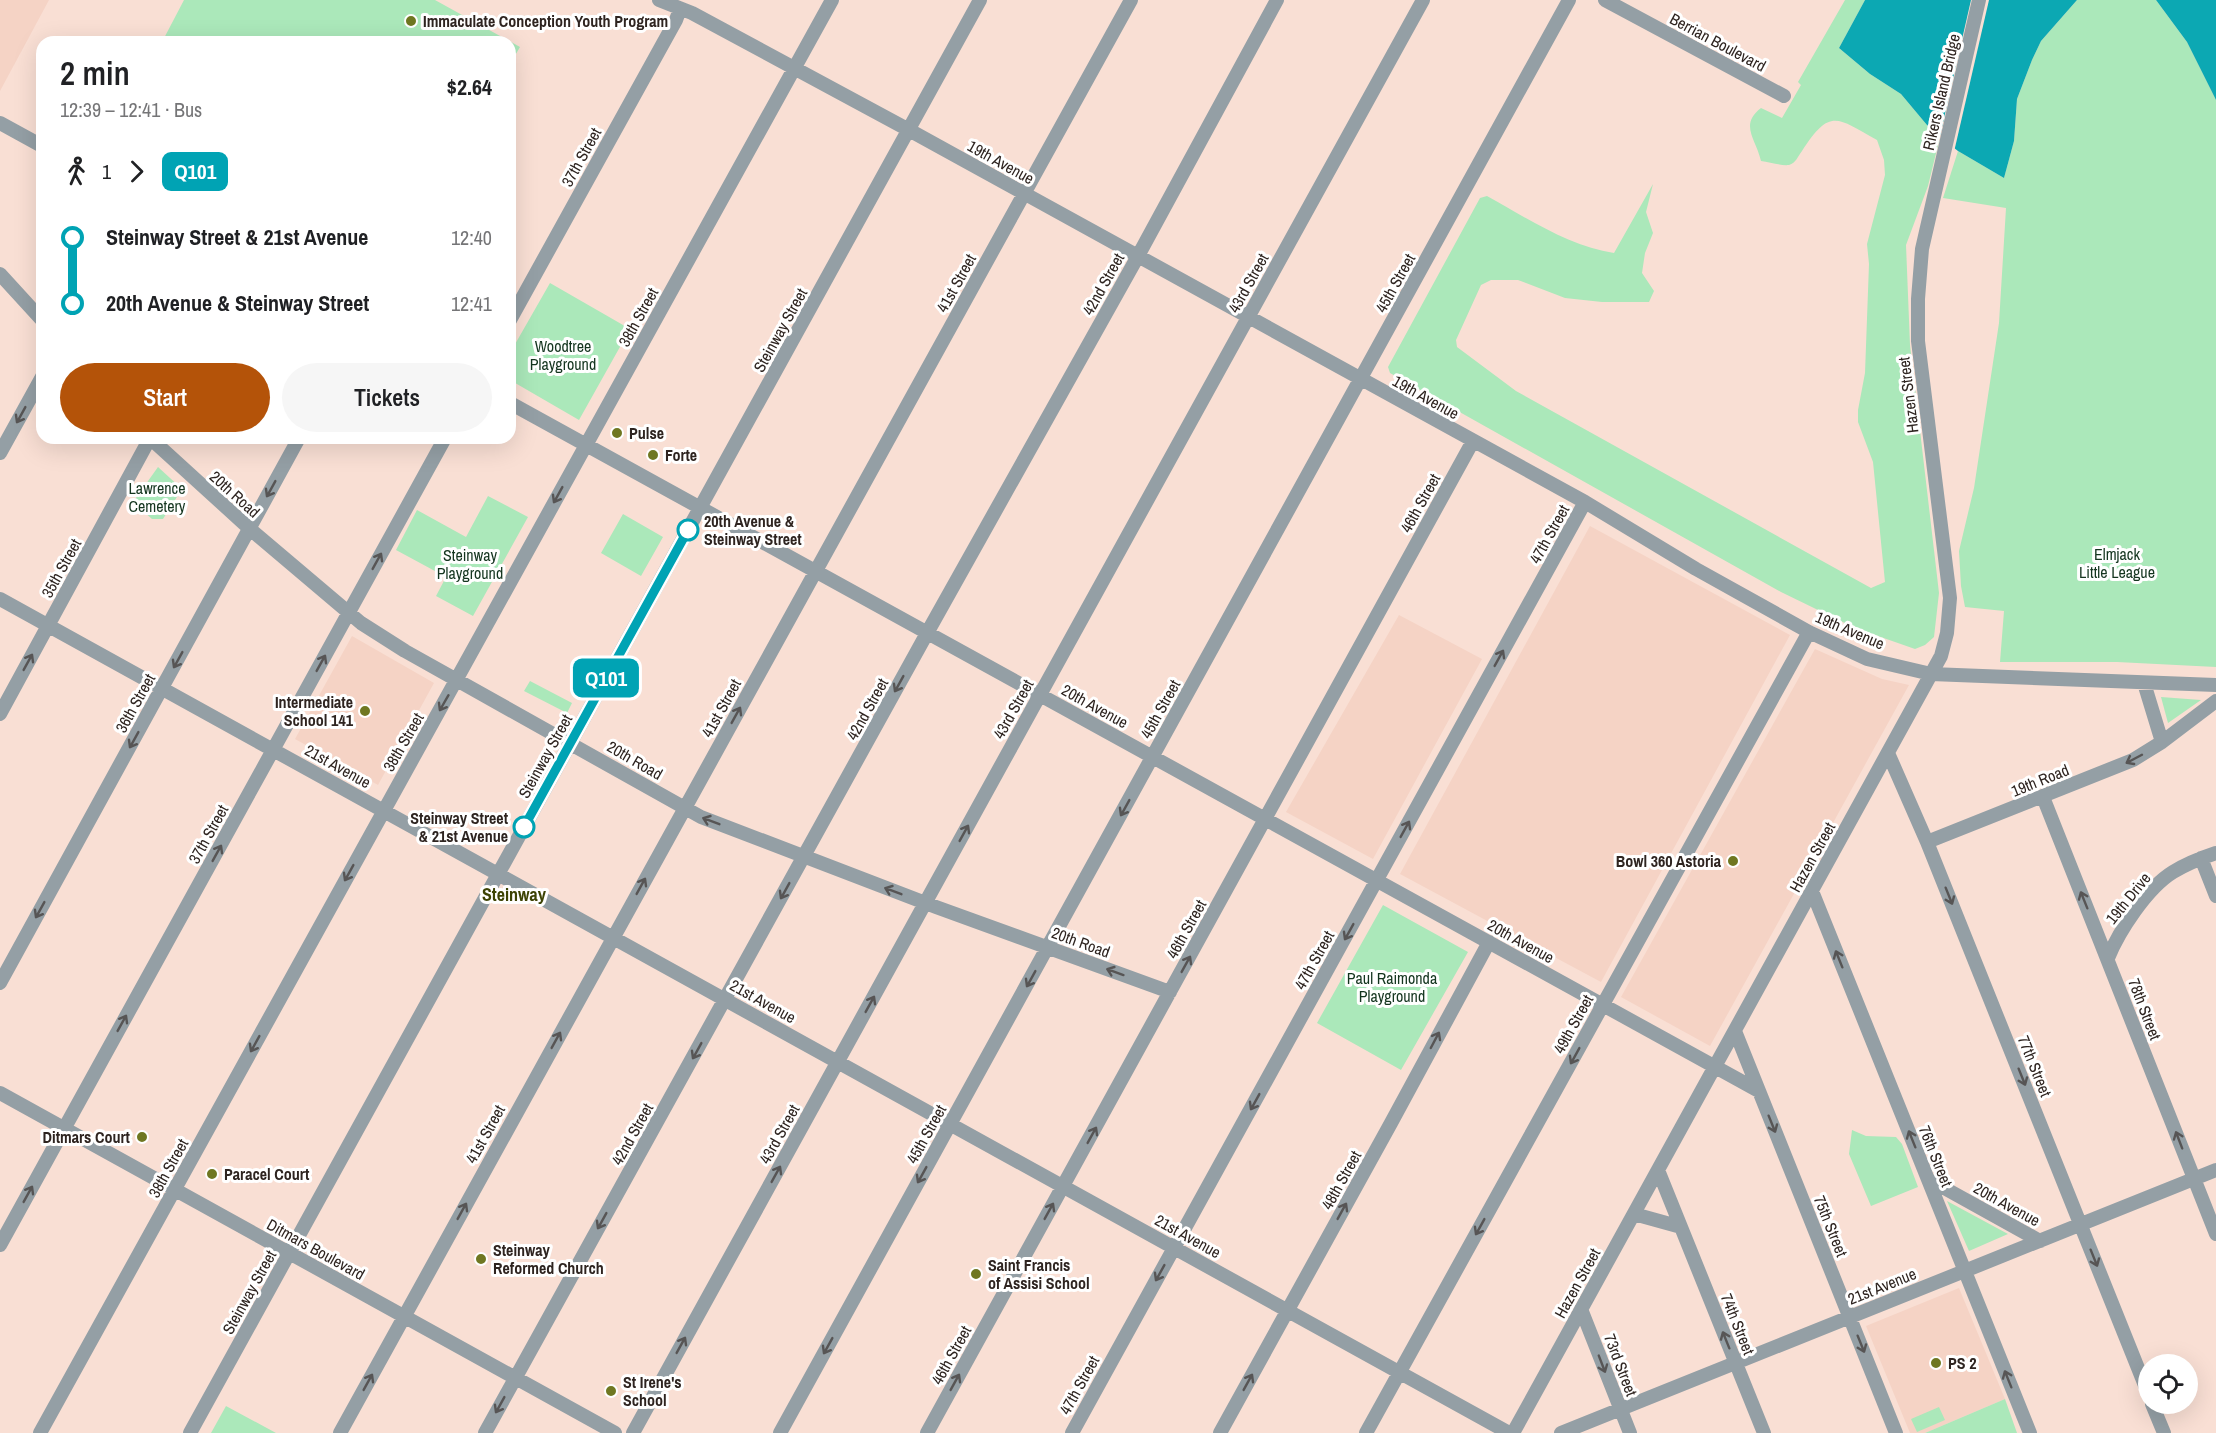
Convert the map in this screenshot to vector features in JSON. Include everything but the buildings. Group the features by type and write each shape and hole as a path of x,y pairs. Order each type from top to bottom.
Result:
{"street":[{"name":"19th Avenue","path":"659,0 692,12 909,130 1585,502 1704,574 1809,632 1867,659 1931,674 2216,685"},
{"name":"38th Street","path":"40,1433 832,0"},
{"name":"Steinway Street","path":"190,1433 980,0"},
{"name":"41st Street","path":"340,1433 1131,0"},
{"name":"42nd Street","path":"485,1433 726,1000 927,632 1138,256 1277,0"},
{"name":"43rd Street","path":"633,1433 1423,0"},
{"name":"45th Street","path":"780,1433 1569,0"},
{"name":"Berrian Boulevard","path":"1605,0 1784,96"},
{"name":"Rikers Island Bridge","path":"1922,249 1979,0"},
{"name":"37th Street","path":"516,309 680,9"},
{"path":"0,123 36,143"},
{"name":"Hazen Street","path":"1511,1433 1941,656 1947,633 1950,598 1918,341 1918,299 1922,249"},
{"path":"0,274 36,313"},
{"path":"0,453 36,388"},
{"name":"20th Avenue","path":"516,406 1759,1091"},
{"name":"46th Street","path":"927,1433 1473,441"},
{"name":"35th Street","path":"0,714 147,444"},
{"name":"20th Road","path":"157,444 250,529 370,629 701,818 1170,992"},
{"name":"36th Street","path":"0,983 296,444"},
{"name":"37th Street","path":"0,1245 442,444"},
{"name":"47th Street","path":"1072,1433 1585,502"},
{"name":"21st Avenue","path":"0,599 1511,1433"},
{"name":"49th Street","path":"1366,1433 1809,632"},
{"path":"2144,683 2162,742"},
{"name":"19th Road","path":"1927,842 2133,760 2162,742 2216,700"},
{"name":"77th Street","path":"1888,753 1927,842 2138,1368"},
{"name":"78th Street","path":"2043,797 2216,1234"},
{"name":"19th Drive","path":"2108,958 2115,940 2130,918 2171,873 2216,853"},
{"path":"2201,858 2216,896"},
{"name":"76th Street","path":"1812,891 2030,1433"},
{"name":"48th Street","path":"1220,1433 1489,942"},
{"name":"75th Street","path":"1735,1031 1896,1433"},
{"name":"Ditmars Boulevard","path":"0,1093 615,1433"},
{"name":"74th Street","path":"1658,1170 1764,1433"},
{"name":"21st Avenue","path":"1561,1433 2216,1170"},
{"name":"20th Avenue","path":"1928,1179 2040,1240"},
{"path":"1634,1214 1681,1227"},
{"name":"73rd Street","path":"1581,1310 1630,1433"},
{"path":"2156,1414 2164,1433"}],"shaded area":[{"path":"0,0 49,0 0,91"},
{"path":"1590,526 1790,635 1601,982 1400,874"},
{"path":"1399,615 1482,659 1373,859 1286,812"},
{"name":"Intermediate School 141","path":"352,636 434,683 378,785 295,739"},
{"path":"1815,649 1882,679 1909,685 1710,1046 1621,997"},
{"name":"PS 2","path":"1959,1288 2005,1399 1925,1433 1910,1433 1866,1326"}],"green space":[{"path":"184,0 435,0 500,36 165,36"},
{"path":"1845,0 1865,0 1839,48 1870,74 1901,94 1932,131 1940,137 1928,186 1906,245 1910,345 1939,593 1934,637 1925,645 1915,649 1855,628 1781,592 1390,373 1388,367 1480,198 1487,196 1532,222 1581,245 1614,253 1653,184 1646,212 1653,233 1645,253 1642,273 1654,291 1649,302 1602,302 1565,298 1518,280 1491,280 1481,285 1456,340 1457,347 1516,391 1871,588 1885,582 1873,462 1858,422 1865,373 1869,264 1867,244 1885,175 1884,160 1877,140 1852,126 1835,121 1820,128 1791,164 1761,161 1750,126 1754,114 1761,108 1782,118 1801,85 1798,82"},
{"name":"Elmjack Little League","path":"2077,0 2156,0 2187,42 2216,100 2216,667 2117,662 2000,662 2004,611 1965,607 1959,551 1974,488 1999,323 2006,208 1943,198 1958,151 2004,178 2014,141 2017,99 2032,60 2041,41"},
{"name":"Woodtree Playground","path":"550,283 630,329 579,420 516,383 516,342"},
{"name":"Lawrence Cemetery","path":"158,467 182,489 163,519 152,519 133,502"},
{"name":"Steinway Playground","path":"488,496 528,517 473,616 436,596 446,577 396,550 417,510 466,537"},
{"path":"623,514 663,537 641,576 601,553"},
{"path":"530,681 572,703 567,713 524,691"},
{"path":"2161,697 2201,700 2168,723"},
{"name":"Paul Raimonda Playground","path":"1383,905 1468,952 1401,1070 1317,1023"},
{"path":"1852,1130 1866,1136 1896,1137 1902,1144 1918,1187 1871,1206 1849,1154"},
{"path":"1947,1201 2008,1234 1969,1251"},
{"path":"2005,1399 2017,1433 1925,1433"},
{"path":"226,1406 276,1433 211,1433"},
{"path":"1939,1407 1945,1420 1917,1432 1911,1419"}],"water":[{"path":"1865,0 2077,0 2041,41 2032,60 2017,99 2014,141 2004,178 1958,151 1932,131 1901,94 1870,74 1839,48"},
{"path":"2156,0 2216,0 2216,100 2187,42"}],"pier":[{"path":"1971,0 1989,0 1954,152 1939,140"}],"bus line":[{"name":"Q101","path":"524,827 688,530"}],"place":[{"name":"Immaculate Conception Youth Program","path":"411,21"},
{"name":"Pulse","path":"617,433"},
{"name":"Forte","path":"653,455"},
{"name":"20th Avenue & Steinway Street","path":"688,530"},
{"name":"Intermediate School 141","path":"365,711"},
{"name":"Steinway Street & 21st Avenue","path":"524,827"},
{"name":"Bowl 360 Astoria","path":"1733,861"},
{"name":"Ditmars Court","path":"142,1137"},
{"name":"Paracel Court","path":"212,1174"},
{"name":"Steinway Reformed Church","path":"481,1259"},
{"name":"Saint Francis of Assisi School","path":"976,1274"},
{"name":"PS 2","path":"1936,1363"},
{"name":"St Irene's School","path":"611,1391"}],"district":[{"name":"Steinway","path":"514,895"}]}
